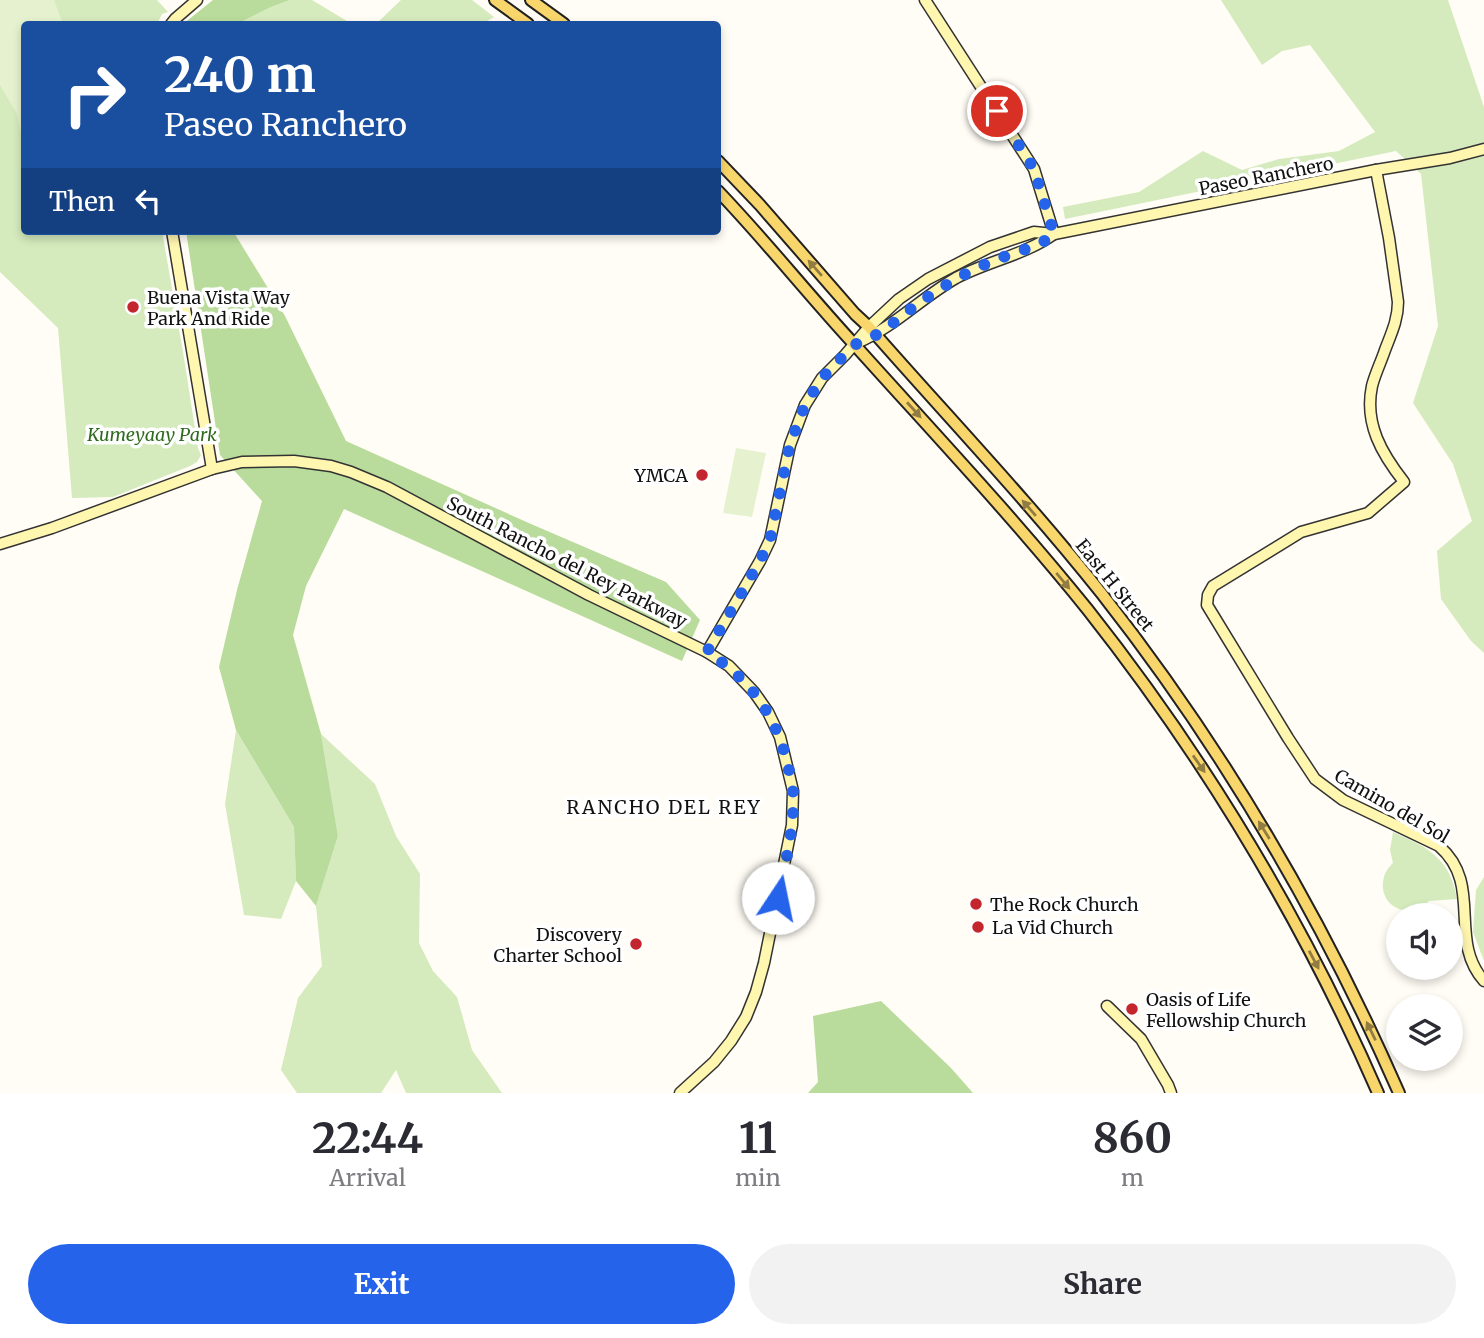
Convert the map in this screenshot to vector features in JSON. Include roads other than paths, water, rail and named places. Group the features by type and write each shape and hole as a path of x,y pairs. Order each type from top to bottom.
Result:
{"main road":[{"path":"495,0 524,21"},
{"path":"531,0 560,21"},
{"name":"East H Street","path":"721,163 1043,523 1145,651 1219,757 1289,870 1328,944 1399,1093"},
{"path":"721,194 1029,540 1132,668 1206,774 1275,887 1321,972 1378,1093"}],"street":[{"path":"174,21 197,0"},
{"path":"925,0 1034,169 1054,234"},
{"name":"Paseo Ranchero","path":"873,331 899,299 928,279 990,247 1034,232 1054,234 1376,170 1441,160 1484,149"},
{"name":"Camino del Sol","path":"1376,170 1390,245 1398,312 1374,380 1370,398 1371,416 1380,448 1404,482 1368,513 1301,532 1213,586 1207,605 1315,779 1343,800 1445,851 1463,884 1465,937 1469,956 1484,981"},
{"name":"Paseo Ranchero","path":"707,652 770,540 790,444 805,405 822,378 854,345 957,278 992,261 1040,244 1054,234"},
{"path":"173,235 212,469"},
{"name":"South Rancho del Rey Parkway","path":"0,544 52,528 212,469 243,462 294,461 331,466 387,487 589,595 707,652 729,666 754,692 768,712 780,737 793,792 792,825 764,963 746,1017 715,1062 680,1093"},
{"path":"1107,1006 1141,1039 1171,1093"}],"place":[{"name":"Buena Vista Way Park And Ride","path":"133,307"},
{"name":"YMCA","path":"702,475"},
{"name":"The Rock Church","path":"976,904"},
{"name":"La Vid Church","path":"978,927"},
{"name":"Discovery Charter School","path":"636,944"},
{"name":"Oasis of Life Fellowship Church","path":"1132,1009"}],"district":[{"name":"RANCHO DEL REY","path":"664,807"}],"park label":[{"name":"Kumeyaay Park","path":"152,434"}]}
